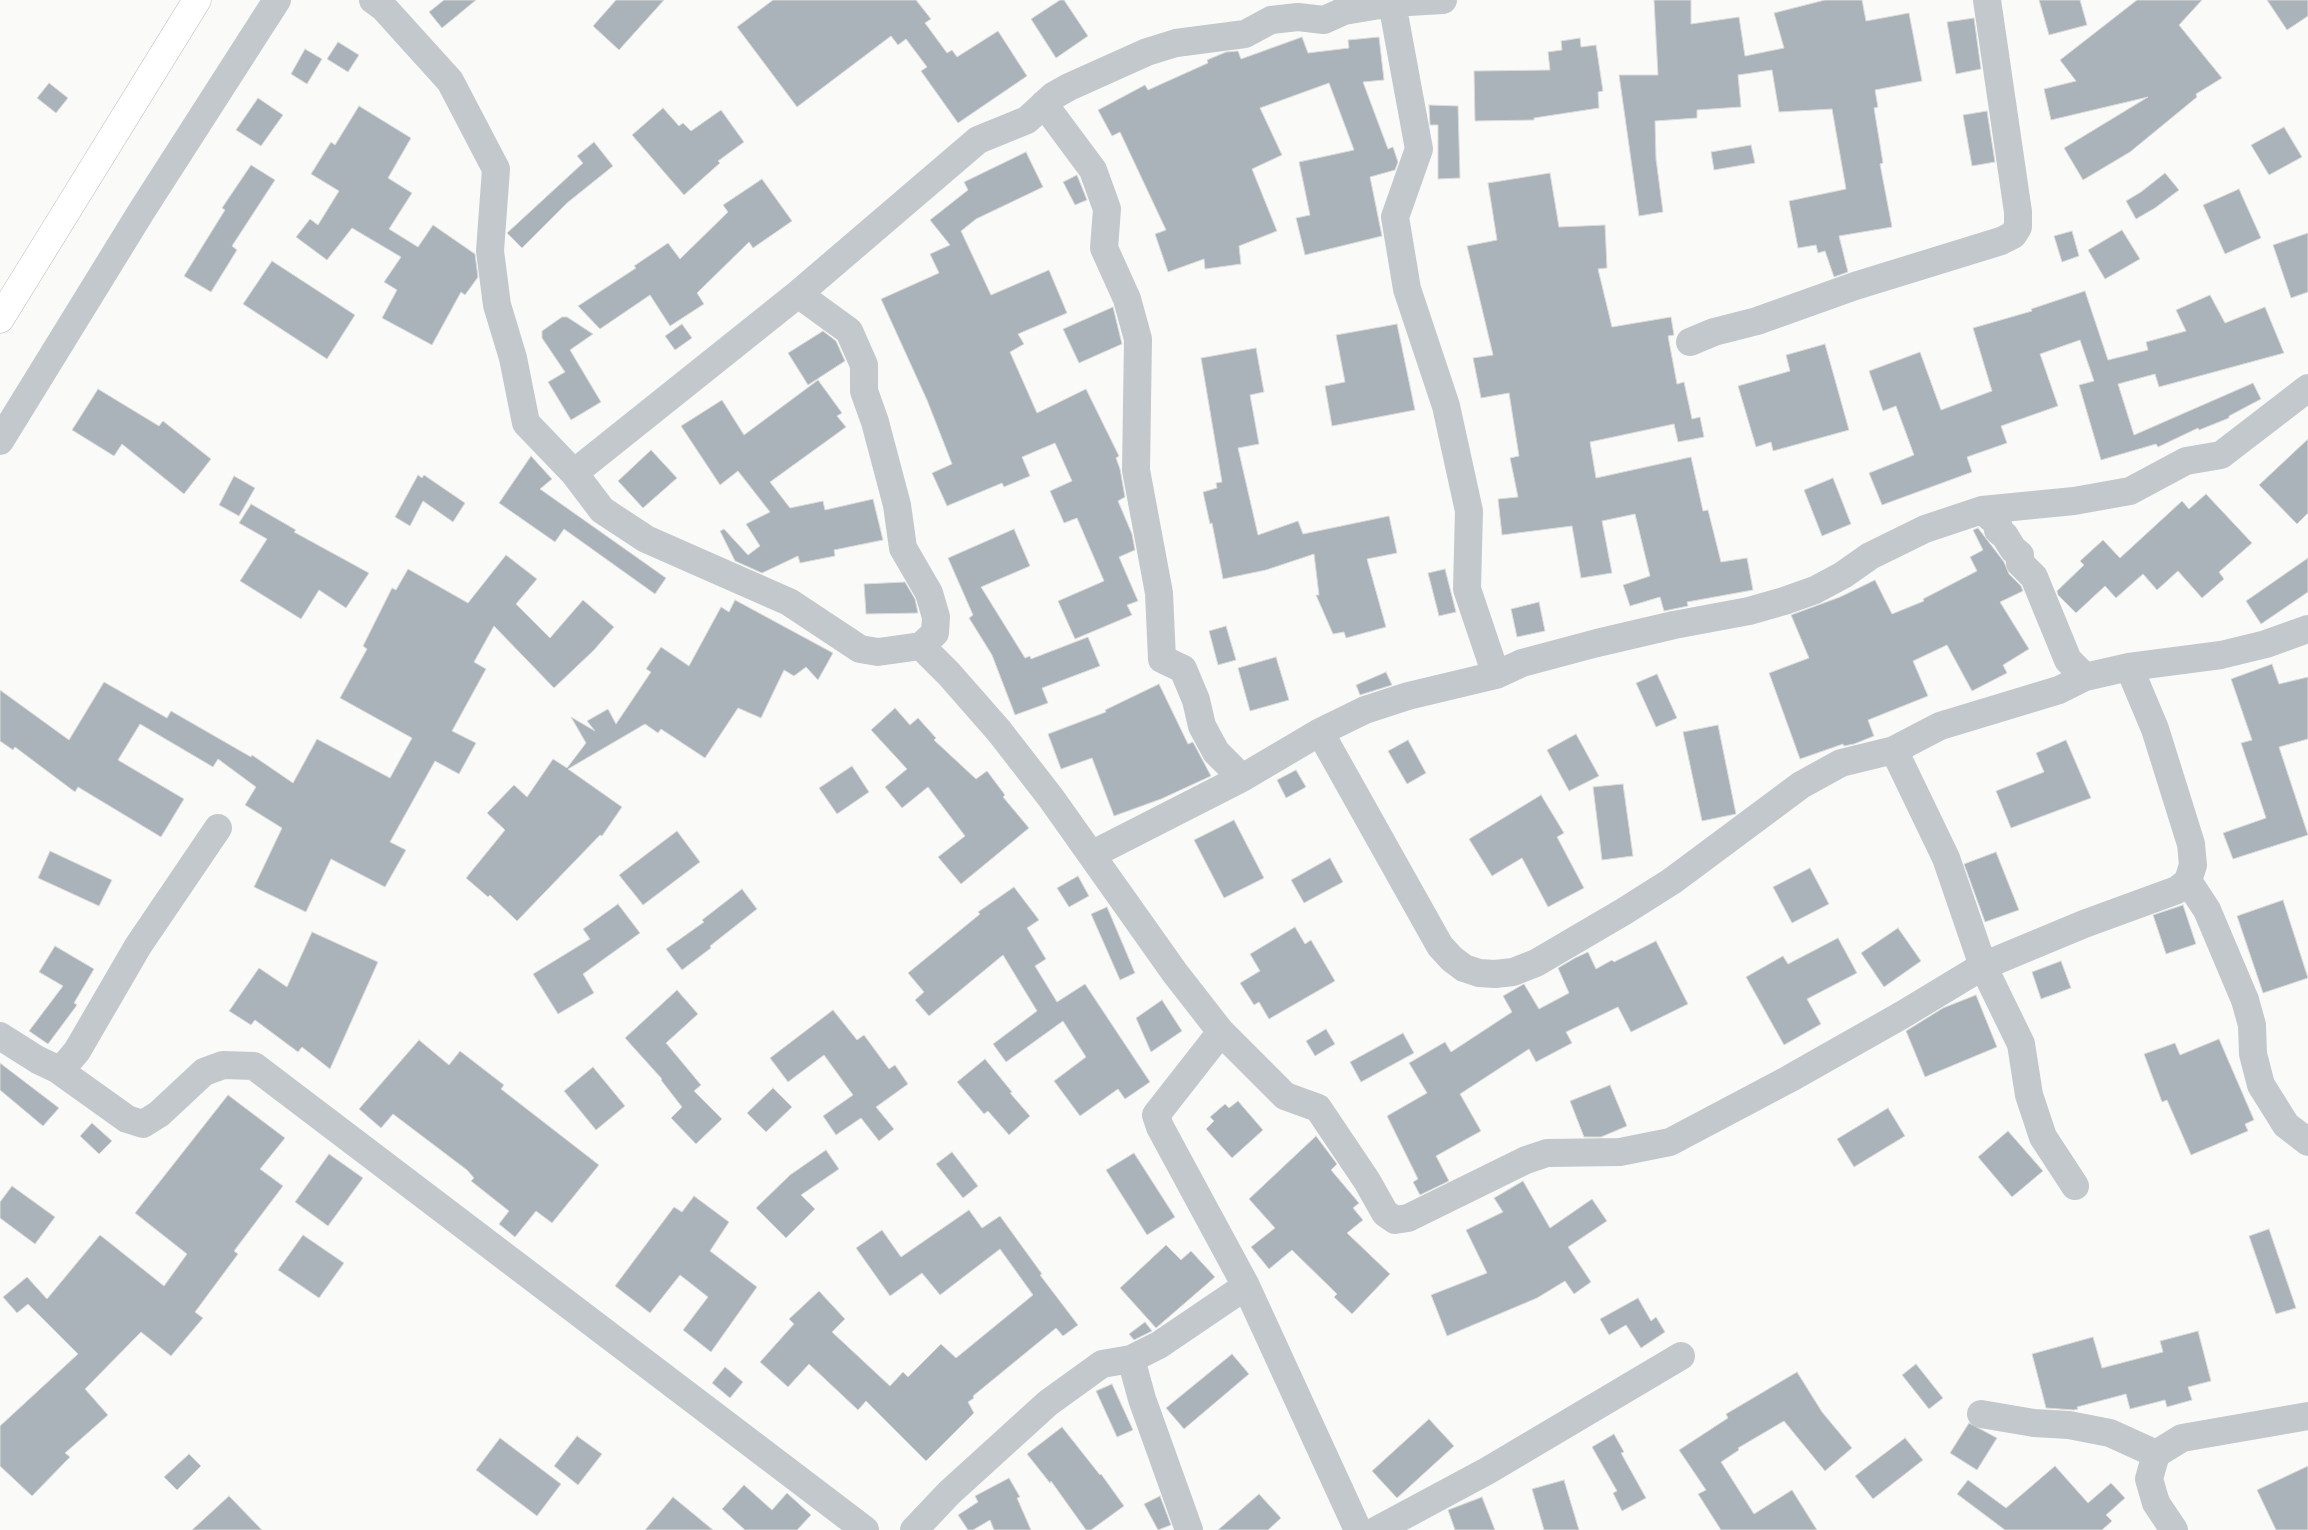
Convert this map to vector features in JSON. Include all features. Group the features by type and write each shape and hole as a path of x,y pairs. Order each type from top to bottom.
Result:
{"main road":[{"path":"0,319 197,0"}],"street":[{"path":"0,441 142,212 277,0"},
{"path":"373,0 384,8 450,81 496,169 490,250 494,287 497,305 513,358 526,423 574,473 602,510 646,539 789,602 860,649 878,652 921,646 935,633 936,617 929,592 903,548 896,505 875,422 864,391 864,365 849,331 798,294"},
{"path":"574,473 798,294 978,140 1027,120 1053,96 1089,77 1147,52 1166,46 1208,38 1244,34 1270,20 1298,17 1324,20 1344,11 1392,3 1443,0"},
{"path":"1690,342 1714,332 1757,321 1865,283 2001,241 2013,235 2018,227 2018,212 1987,0"},
{"path":"1392,3 1419,149 1396,217 1398,235 1407,289 1446,406 1469,511 1467,588 1496,675"},
{"path":"1044,104 1093,170 1107,209 1104,248 1127,299 1138,339 1136,470 1159,593 1162,659 1183,669 1196,700 1202,726 1216,752 1242,778"},
{"path":"1093,854 1242,778 1320,732 1365,710 1408,696 1496,675 1522,663 1597,643 1674,625 1749,611 1784,601 1815,590 1843,575 1870,556 1925,529 1982,510 2074,501 2130,492 2186,462 2221,455 2308,388"},
{"path":"1982,510 1998,524 1998,530 2020,555 2020,563 2034,577 2068,660 2085,677"},
{"path":"1320,732 1440,946 1464,968 1479,974 1495,974 1513,972 1536,963 1623,912 1672,882 1820,773 1842,763 1894,750 1940,726 2059,690 2085,677 2129,667 2222,655 2266,644 2308,628"},
{"path":"921,646 949,674 999,731 1093,854 1175,973 1222,1032 1285,1096 1318,1108 1367,1181 1385,1213 1394,1220 1408,1218 1526,1160 1547,1153 1620,1152 1670,1142 1789,1079 1902,1015 1982,966 2084,924 2177,890 2188,881 2193,865 2191,844 2155,729 2129,667"},
{"path":"1894,750 1946,858 1982,966 2021,1044 2029,1095 2043,1137 2075,1186"},
{"path":"57,1069 66,1064 76,1051 138,946 218,828"},
{"path":"2188,881 2206,910 2245,1000 2252,1025 2253,1054 2261,1085 2286,1124 2308,1142"},
{"path":"1222,1032 1156,1115 1160,1127 1246,1286 1358,1530"},
{"path":"0,1036 38,1060 57,1069 127,1119 143,1124 159,1114 204,1072 223,1065 254,1066 865,1530"},
{"path":"914,1530 963,1480 1048,1404 1102,1364 1132,1359 1179,1333 1246,1286"},
{"path":"1377,1530 1487,1471 1680,1356"},
{"path":"1132,1359 1142,1399 1189,1530"},
{"path":"1981,1414 2034,1423 2069,1425 2110,1433 2156,1454"},
{"path":"2174,1530 2156,1503 2149,1479 2156,1454 2182,1438 2308,1416"}],"building":[{"path":"444,0 476,0 442,28 429,12"},
{"path":"616,0 664,0 619,50 593,26"},
{"path":"773,0 916,0 931,19 925,23 947,53 952,50 957,57 998,31 1027,76 958,123 921,71 927,67 906,39 898,45 891,36 797,107 737,27"},
{"path":"1060,0 1064,0 1088,36 1056,58 1031,19"},
{"path":"1654,0 1691,0 1691,24 1739,17 1745,56 1784,48 1774,13 1825,0 1862,0 1866,21 1909,13 1922,81 1875,90 1878,107 1874,108 1883,163 1880,164 1892,227 1839,236 1848,272 1834,277 1825,251 1818,253 1816,245 1798,248 1789,201 1846,189 1832,109 1779,112 1772,70 1738,75 1741,107 1697,110 1697,118 1655,121 1656,159 1663,212 1639,216 1619,75 1658,75"},
{"path":"2039,0 2080,0 2087,25 2049,35"},
{"path":"2137,0 2202,0 2179,25 2222,78 2196,94 2197,97 2130,152 2083,180 2064,148 2148,97 2051,120 2044,89 2076,81 2060,60"},
{"path":"2267,0 2308,0 2308,16 2287,30"},
{"path":"1974,18 1981,69 1956,74 1947,22"},
{"path":"1302,37 1308,53 1349,48 1348,40 1379,37 1384,80 1363,82 1388,149 1393,147 1398,162 1395,170 1370,177 1382,236 1305,255 1296,218 1310,215 1299,162 1354,150 1329,83 1260,108 1282,155 1252,169 1277,231 1239,246 1241,264 1205,269 1204,259 1168,272 1155,234 1166,230 1120,132 1112,136 1098,110 1145,85 1148,90 1208,63 1207,60 1226,52 1238,51 1241,59"},
{"path":"1580,38 1581,47 1596,45 1603,91 1598,92 1599,108 1534,118 1534,120 1475,121 1474,71 1550,70 1548,52 1562,50 1561,41"},
{"path":"338,42 359,55 348,72 327,59"},
{"path":"305,49 322,59 307,84 291,74"},
{"path":"49,83 68,98 56,113 37,98"},
{"path":"258,98 283,115 261,146 236,130"},
{"path":"1429,105 1458,106 1460,178 1438,179 1438,125 1430,125"},
{"path":"359,106 411,138 388,178 412,193 389,229 418,247 433,225 475,254 478,277 465,295 461,292 432,345 382,318 397,290 384,282 401,257 352,228 327,260 296,237 310,219 318,225 339,191 311,174 331,142 335,145"},
{"path":"663,108 679,126 683,123 691,131 721,110 744,142 718,161 720,163 684,195 632,135"},
{"path":"1987,111 1995,162 1972,166 1963,115"},
{"path":"2284,127 2302,157 2269,175 2251,145"},
{"path":"594,142 613,166 567,203 522,248 507,233 583,163 577,156"},
{"path":"1751,145 1755,163 1714,170 1711,152"},
{"path":"1026,152 1043,187 976,219 961,231 991,295 1049,270 1067,313 1018,334 1024,344 1010,352 1037,413 1086,389 1119,456 1116,458 1125,497 1118,501 1132,534 1135,550 1119,557 1138,601 1127,605 1132,615 1075,639 1058,601 1104,581 1077,518 1064,523 1050,491 1072,481 1055,443 1022,457 1030,476 1004,487 1002,483 947,506 932,473 952,464 927,400 881,299 939,273 930,254 950,245 930,220 968,190 964,182"},
{"path":"251,165 275,180 232,246 237,250 211,292 184,276 225,210 222,208"},
{"path":"1550,173 1559,227 1605,225 1607,268 1598,269 1612,327 1671,317 1674,335 1668,336 1677,384 1684,382 1692,419 1700,417 1704,437 1678,442 1674,424 1590,442 1596,478 1691,457 1703,511 1708,510 1721,562 1747,558 1753,590 1687,602 1688,606 1664,611 1660,597 1630,606 1623,585 1650,576 1635,514 1602,521 1612,573 1581,578 1572,526 1502,535 1498,499 1518,497 1510,458 1519,456 1509,393 1481,398 1473,358 1493,355 1467,246 1497,240 1488,183"},
{"path":"2165,173 2179,190 2155,208 2136,219 2126,201"},
{"path":"1077,175 1087,200 1075,205 1063,182"},
{"path":"762,179 792,221 753,248 749,242 697,293 704,304 670,326 650,295 600,329 578,306 636,268 634,266 668,243 680,259 728,212 723,205"},
{"path":"2239,189 2261,238 2225,254 2203,205"},
{"path":"2122,230 2140,259 2105,279 2088,250"},
{"path":"2072,231 2079,256 2062,262 2054,236"},
{"path":"2308,233 2308,292 2291,298 2273,245"},
{"path":"272,261 355,315 327,359 243,304"},
{"path":"2085,291 2108,360 2148,350 2146,342 2186,331 2176,310 2210,295 2225,323 2265,307 2284,353 2159,387 2155,374 2118,384 2134,435 2253,383 2261,399 2229,416 2229,418 2199,430 2198,428 2158,447 2156,444 2101,460 2079,385 2094,381 2080,340 2040,354 2058,406 2001,426 2007,443 1967,457 1972,472 1882,505 1869,473 1914,455 1896,406 1883,411 1869,371 1920,352 1941,410 1992,391 1973,328 2032,311 2031,309"},
{"path":"1113,307 1122,344 1079,363 1063,329"},
{"path":"562,317 567,317 593,334 570,350 601,402 571,420 548,382 565,372 542,338 542,331"},
{"path":"682,324 692,338 675,350 665,336"},
{"path":"1397,324 1415,410 1332,426 1325,386 1345,382 1336,335"},
{"path":"823,331 836,341 845,361 808,385 788,353"},
{"path":"1825,344 1849,430 1773,451 1771,442 1756,447 1738,386 1790,371 1786,355"},
{"path":"1256,348 1264,392 1250,395 1259,444 1238,448 1258,535 1298,521 1303,534 1389,516 1397,553 1367,559 1386,627 1346,638 1344,632 1333,634 1316,595 1319,595 1314,554 1266,570 1223,579 1212,523 1210,524 1203,492 1217,488 1216,483 1222,482 1201,358"},
{"path":"818,380 842,413 837,416 846,427 770,482 790,508 823,501 825,510 873,499 883,540 834,550 835,556 800,563 798,556 762,573 735,561 720,531 724,529 748,555 760,546 746,524 770,512 738,471 720,485 681,426 722,400 744,435"},
{"path":"98,389 159,426 163,421 211,459 184,494 122,444 114,456 72,430"},
{"path":"2308,439 2308,513 2297,524 2259,485"},
{"path":"651,450 677,478 643,508 618,481"},
{"path":"531,456 552,479 540,489 666,578 655,594 564,529 555,542 499,503"},
{"path":"418,475 422,478 424,475 465,503 453,522 423,501 410,526 395,517"},
{"path":"234,476 255,488 239,516 219,505"},
{"path":"1833,478 1851,524 1822,536 1804,490"},
{"path":"2206,494 2252,543 2219,572 2224,579 2202,598 2178,571 2157,590 2143,574 2116,598 2105,586 2076,613 2058,595 2057,591 2084,565 2080,561 2103,540 2120,558 2182,501 2189,509"},
{"path":"251,504 296,530 294,532 369,573 346,608 319,590 301,619 240,581 267,539 239,523"},
{"path":"1978,528 2004,562 2009,574 2021,586 2023,591 2000,602 2029,649 2003,665 2007,673 1972,691 1947,645 1913,661 1928,696 1868,720 1874,736 1854,744 1844,746 1843,744 1800,759 1769,673 1809,658 1791,615 1840,597 1875,580 1892,614 1924,601 1923,599 1977,571 1970,557 1983,550 1973,530"},
{"path":"1014,529 1030,566 981,587 1025,658 1030,656 1031,659 1088,637 1100,666 1042,688 1048,703 1015,715 992,655 969,618 973,615 948,558"},
{"path":"506,555 537,579 516,604 550,638 583,600 614,627 594,650 554,688 494,626 474,662 486,669 452,731 476,743 459,774 435,761 390,842 406,850 385,887 331,859 306,912 254,887 282,828 245,805 256,787 218,759 213,767 140,724 118,760 184,799 161,837 78,787 75,792 15,747 13,750 0,741 0,690 69,740 104,682 167,718 171,711 251,757 252,755 293,783 317,739 390,778 412,738 340,698 367,649 363,646 392,588 396,590 408,569 468,603"},
{"path":"2308,558 2308,592 2261,624 2246,601"},
{"path":"1445,569 1456,612 1439,616 1428,573"},
{"path":"905,582 915,599 918,613 866,614 864,584"},
{"path":"735,600 833,653 818,680 806,667 794,676 784,670 761,718 738,708 705,758 661,729 658,733 645,724 568,769 622,807 602,836 600,835 517,921 490,895 488,897 466,878 505,830 487,813 514,785 527,797 553,759 567,768 586,743 571,717 595,731 587,721 608,709 616,724 651,672 646,669 661,647 689,666 721,607 729,612"},
{"path":"1539,602 1545,631 1517,637 1511,609"},
{"path":"1226,626 1236,660 1218,665 1209,631"},
{"path":"1276,657 1289,700 1250,711 1238,668"},
{"path":"2272,664 2279,684 2308,677 2308,739 2279,747 2308,835 2233,859 2223,833 2266,818 2241,743 2252,740 2231,679"},
{"path":"1386,672 1392,685 1360,695 1356,685"},
{"path":"1657,674 1677,718 1656,727 1636,683"},
{"path":"1159,684 1188,744 1193,742 1211,776 1161,799 1114,816 1092,758 1061,769 1048,734 1106,712 1105,710"},
{"path":"895,708 910,725 918,718 936,738 934,740 976,779 987,771 1005,795 1003,797 1029,828 961,884 938,857 965,836 928,787 902,808 885,787 907,769 871,730"},
{"path":"1718,725 1736,814 1702,821 1683,732"},
{"path":"1576,734 1599,776 1569,791 1547,750"},
{"path":"1408,740 1426,773 1407,784 1388,751"},
{"path":"2066,740 2091,798 2011,828 1996,791 2044,772 2036,753"},
{"path":"852,766 869,792 837,814 819,788"},
{"path":"1296,770 1306,787 1286,798 1277,780"},
{"path":"1623,784 1633,856 1602,860 1593,787"},
{"path":"1541,795 1564,833 1557,837 1584,888 1548,907 1522,858 1492,876 1469,839"},
{"path":"1234,820 1264,878 1224,898 1194,840"},
{"path":"677,831 700,862 643,905 619,875"},
{"path":"50,851 112,880 99,906 38,878"},
{"path":"1996,852 2019,910 1985,922 1964,864"},
{"path":"1330,858 1343,882 1304,903 1291,880"},
{"path":"1810,868 1829,904 1792,923 1773,887"},
{"path":"1078,876 1089,896 1069,907 1057,888"},
{"path":"1014,887 1039,920 1027,928 1046,959 1035,966 1057,1002 1085,984 1150,1082 1125,1099 1118,1089 1080,1116 1054,1081 1086,1057 1063,1021 1006,1062 993,1044 1037,1011 1003,955 929,1016 915,1000 924,992 908,973 980,914 978,912"},
{"path":"742,889 757,909 682,970 666,949 704,922 702,920"},
{"path":"2283,900 2308,978 2263,993 2237,916"},
{"path":"618,904 640,933 583,974 594,993 558,1014 533,974 590,939 583,929"},
{"path":"2183,905 2196,944 2166,954 2153,915"},
{"path":"1107,907 1135,973 1120,980 1091,914"},
{"path":"1295,927 1305,944 1311,940 1335,981 1269,1019 1259,1002 1254,1005 1240,983 1260,971 1250,954"},
{"path":"1898,928 1921,961 1884,987 1861,953"},
{"path":"312,932 378,962 330,1069 302,1047 298,1052 255,1020 251,1025 229,1011 259,968 287,987"},
{"path":"1838,938 1857,973 1807,999 1821,1024 1784,1045 1746,977 1783,956 1788,964"},
{"path":"1656,941 1688,1004 1631,1032 1618,1007 1566,1032 1572,1043 1536,1062 1529,1049 1460,1094 1481,1131 1436,1156 1449,1181 1420,1195 1413,1182 1418,1179 1387,1116 1427,1093 1409,1063 1445,1042 1451,1052 1512,1012 1503,996 1524,984 1539,1009 1569,993 1558,968 1575,958 1588,952 1596,969"},
{"path":"55,946 94,969 74,1003 77,1005 48,1044 29,1031 63,986 39,972"},
{"path":"2061,961 2071,988 2041,999 2032,972"},
{"path":"677,990 698,1014 666,1043 701,1085 694,1091 722,1119 696,1144 671,1118 682,1107 662,1079 625,1038"},
{"path":"1976,995 1997,1047 1925,1077 1906,1031 1943,1008"},
{"path":"1162,1000 1182,1031 1151,1052 1136,1018"},
{"path":"833,1010 857,1040 864,1035 889,1069 895,1065 908,1084 876,1107 894,1129 879,1141 861,1118 836,1135 823,1116 853,1095 824,1055 788,1082 770,1058"},
{"path":"1326,1029 1335,1044 1315,1056 1306,1041"},
{"path":"1403,1033 1414,1053 1361,1082 1350,1062"},
{"path":"2219,1039 2254,1120 2245,1124 2248,1131 2191,1155 2167,1100 2162,1102 2144,1054 2175,1043 2180,1055"},
{"path":"419,1040 449,1065 460,1051 504,1085 501,1089 599,1165 552,1223 536,1211 515,1237 499,1224 509,1211 471,1181 474,1178 467,1170 393,1114 381,1128 359,1109"},
{"path":"985,1059 1030,1116 1009,1135 988,1111 984,1114 957,1082"},
{"path":"0,1063 59,1108 43,1126 0,1090"},
{"path":"593,1067 625,1106 596,1130 564,1091"},
{"path":"1610,1085 1627,1126 1601,1137 1584,1137 1570,1101"},
{"path":"773,1088 792,1107 766,1132 747,1113"},
{"path":"228,1095 285,1138 260,1169 283,1186 234,1251 238,1254 195,1312 203,1318 171,1356 141,1332 85,1389 108,1415 65,1453 70,1457 32,1496 0,1466 0,1426 78,1354 28,1304 17,1313 3,1297 27,1277 47,1299 100,1235 164,1286 187,1254 135,1213"},
{"path":"1238,1101 1263,1130 1232,1158 1206,1129 1214,1121 1210,1117 1225,1104 1229,1108"},
{"path":"1888,1108 1905,1136 1854,1167 1837,1139"},
{"path":"92,1123 112,1141 99,1154 80,1136"},
{"path":"2008,1131 2043,1171 2012,1197 1978,1157"},
{"path":"1316,1136 1337,1164 1331,1170 1359,1203 1353,1208 1363,1220 1347,1233 1390,1274 1352,1314 1334,1297 1337,1294 1292,1250 1269,1269 1251,1247 1275,1228 1249,1199"},
{"path":"826,1150 839,1169 801,1195 815,1209 786,1238 756,1208 790,1175"},
{"path":"952,1152 978,1186 963,1198 936,1164"},
{"path":"1134,1153 1175,1217 1147,1235 1106,1170"},
{"path":"329,1154 363,1178 328,1226 295,1202"},
{"path":"1523,1181 1550,1228 1592,1199 1607,1221 1568,1247 1591,1282 1574,1294 1565,1281 1537,1298 1447,1336 1431,1295 1487,1273 1466,1230 1503,1212 1494,1198"},
{"path":"12,1186 55,1217 35,1244 0,1218 0,1202"},
{"path":"694,1196 729,1222 710,1251 757,1287 711,1352 683,1330 708,1297 680,1275 650,1313 615,1286 674,1207 682,1212"},
{"path":"969,1210 982,1228 1000,1216 1042,1274 1040,1275 1078,1325 1063,1336 1056,1328 973,1396 974,1398 968,1402 974,1413 926,1461 866,1401 858,1410 809,1364 788,1387 760,1362 794,1324 789,1319 819,1291 845,1319 832,1332 890,1386 903,1372 908,1377 941,1344 956,1358 1033,1295 1000,1249 940,1295 922,1273 890,1296 856,1248 882,1230 901,1257"},
{"path":"2269,1229 2296,1308 2276,1314 2249,1236"},
{"path":"303,1235 344,1263 319,1298 278,1270"},
{"path":"1166,1245 1181,1260 1191,1251 1215,1277 1156,1328 1120,1288"},
{"path":"1638,1298 1651,1321 1656,1317 1665,1332 1641,1348 1626,1325 1609,1335 1600,1319"},
{"path":"1145,1322 1152,1331 1134,1340 1129,1334"},
{"path":"2198,1331 2211,1381 2188,1387 2192,1400 2167,1407 2165,1400 2130,1409 2126,1394 2077,1407 2078,1409 2074,1410 2046,1408 2032,1354 2093,1337 2102,1368 2163,1352 2160,1341"},
{"path":"1232,1354 1249,1374 1184,1429 1166,1408"},
{"path":"1916,1364 1943,1398 1929,1409 1902,1375"},
{"path":"725,1367 743,1382 730,1398 712,1383"},
{"path":"1797,1372 1822,1412 1852,1448 1825,1471 1784,1421 1738,1448 1739,1450 1721,1462 1754,1514 1792,1490 1817,1530 1721,1530 1698,1494 1706,1490 1679,1450 1728,1418 1726,1414"},
{"path":"1112,1384 1133,1430 1117,1437 1096,1391"},
{"path":"1429,1419 1454,1446 1397,1498 1372,1471"},
{"path":"1969,1423 1997,1438 1977,1470 1950,1453"},
{"path":"1062,1427 1101,1474 1124,1506 1091,1530 1086,1530 1051,1481 1050,1483 1027,1454"},
{"path":"1614,1434 1624,1452 1621,1453 1646,1498 1622,1511 1613,1493 1617,1491 1592,1447"},
{"path":"577,1436 602,1454 578,1485 554,1466"},
{"path":"500,1438 561,1484 537,1516 476,1470"},
{"path":"1905,1438 1923,1460 1873,1499 1855,1476"},
{"path":"189,1454 201,1466 177,1490 164,1477"},
{"path":"2055,1466 2088,1503 2111,1483 2125,1498 2106,1515 2112,1521 2102,1530 2005,1530 1957,1494 1968,1480 2006,1508"},
{"path":"2308,1466 2308,1530 2276,1530 2257,1490"},
{"path":"1009,1478 1020,1497 1017,1498 1031,1530 994,1530 990,1520 973,1530 968,1530 958,1515 978,1502 975,1496"},
{"path":"1564,1480 1579,1530 1544,1530 1532,1489"},
{"path":"744,1485 772,1510 787,1493 811,1515 797,1530 745,1530 722,1509"},
{"path":"1259,1494 1281,1518 1268,1530 1218,1530"},
{"path":"229,1496 262,1530 192,1530"},
{"path":"1160,1496 1171,1525 1158,1530 1144,1504"},
{"path":"673,1497 713,1530 645,1530"},
{"path":"1482,1497 1495,1530 1455,1530 1448,1510"}]}
